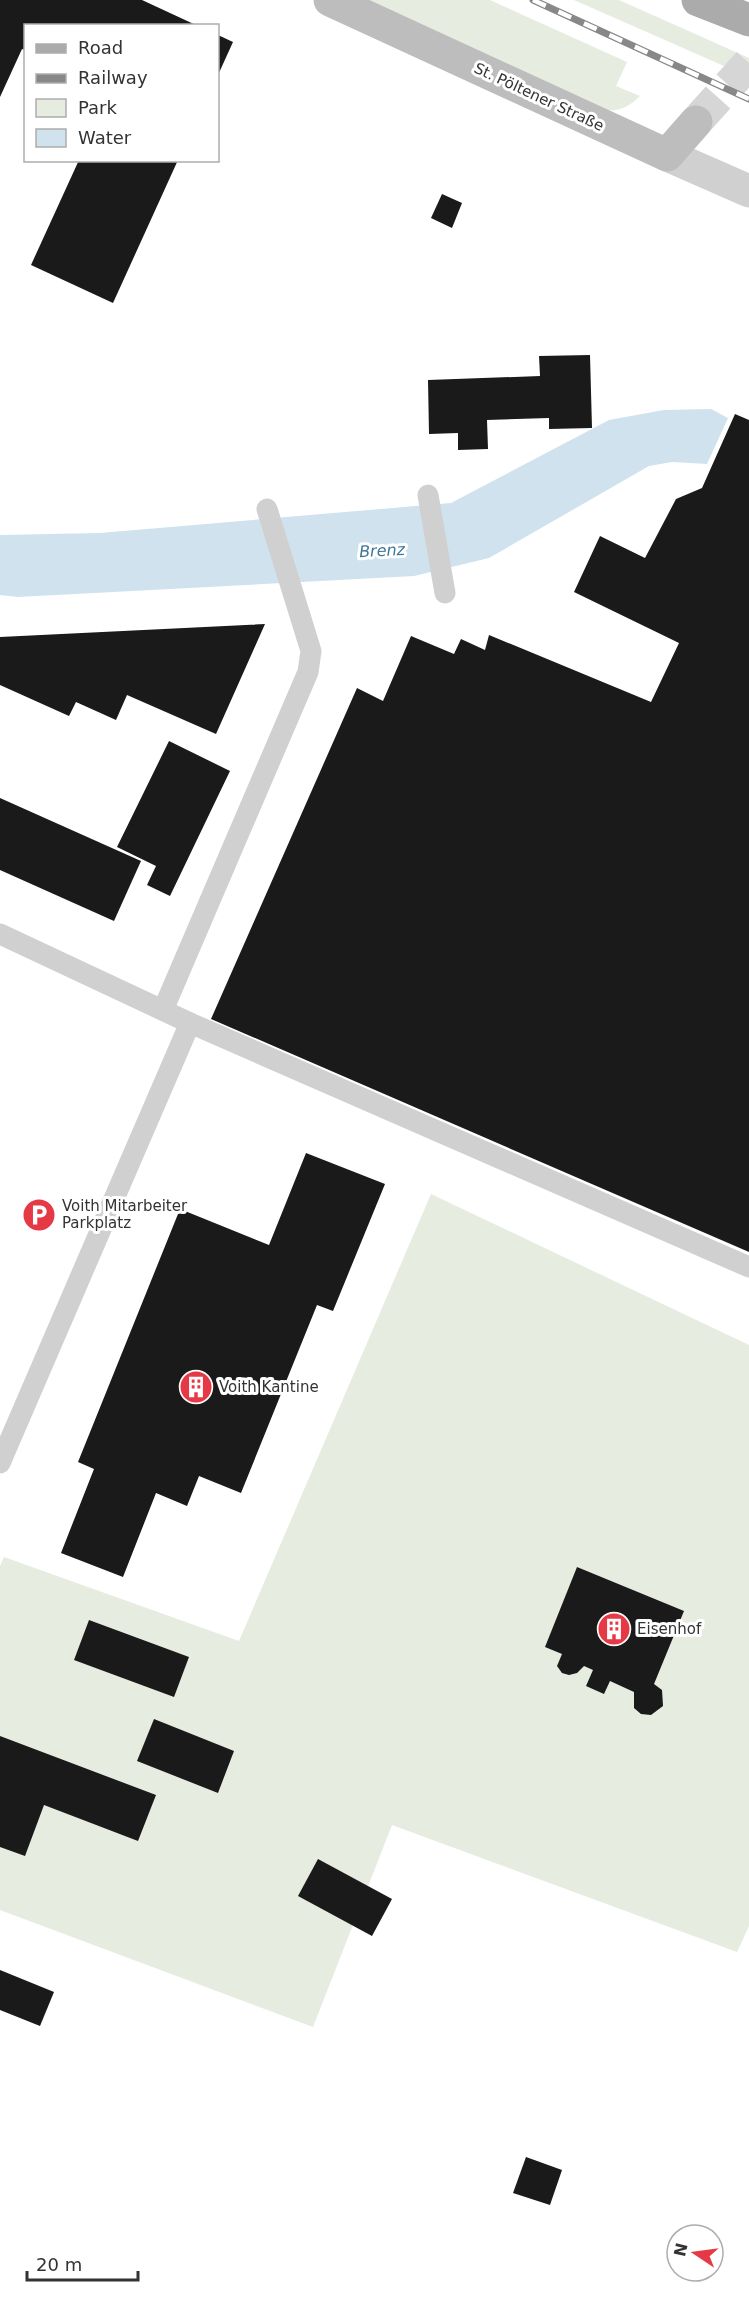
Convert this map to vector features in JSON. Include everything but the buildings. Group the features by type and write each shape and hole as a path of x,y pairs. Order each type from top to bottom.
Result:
{"main road":[{"path":"698,0 749,20"}],"street":[{"name":"St. Pöltener Straße","path":"330,0 749,191"},
{"path":"667,155 696,122"}],"lane":[{"path":"428,495 445,593"},
{"path":"163,1010 308,672 310,651 267,509"},
{"path":"0,934 190,1023 749,1267"},
{"path":"0,1463 190,1023"}],"green space":[{"path":"358,0 490,0 627,62 616,86 640,96 621,109 599,110"},
{"path":"574,0 619,0 749,58 749,77"},
{"path":"431,1194 749,1345 749,1926 737,1952 392,1825 313,2027 0,1910 0,1566 4,1557 239,1641"}],"water":[{"name":"Brenz","path":"711,409 728,418 707,464 672,462 649,466 489,558 414,576 18,597 0,595 0,535 100,533 451,503 609,420 664,410"}],"tunnel":[{"path":"696,122 749,63"}],"railway":[{"path":"533,0 749,99"}],"place":[{"name":"Voith Mitarbeiter Parkplatz","path":"39,1215"},
{"name":"Voith Kantine","path":"196,1387"},
{"name":"Eisenhof","path":"614,1629"}]}
